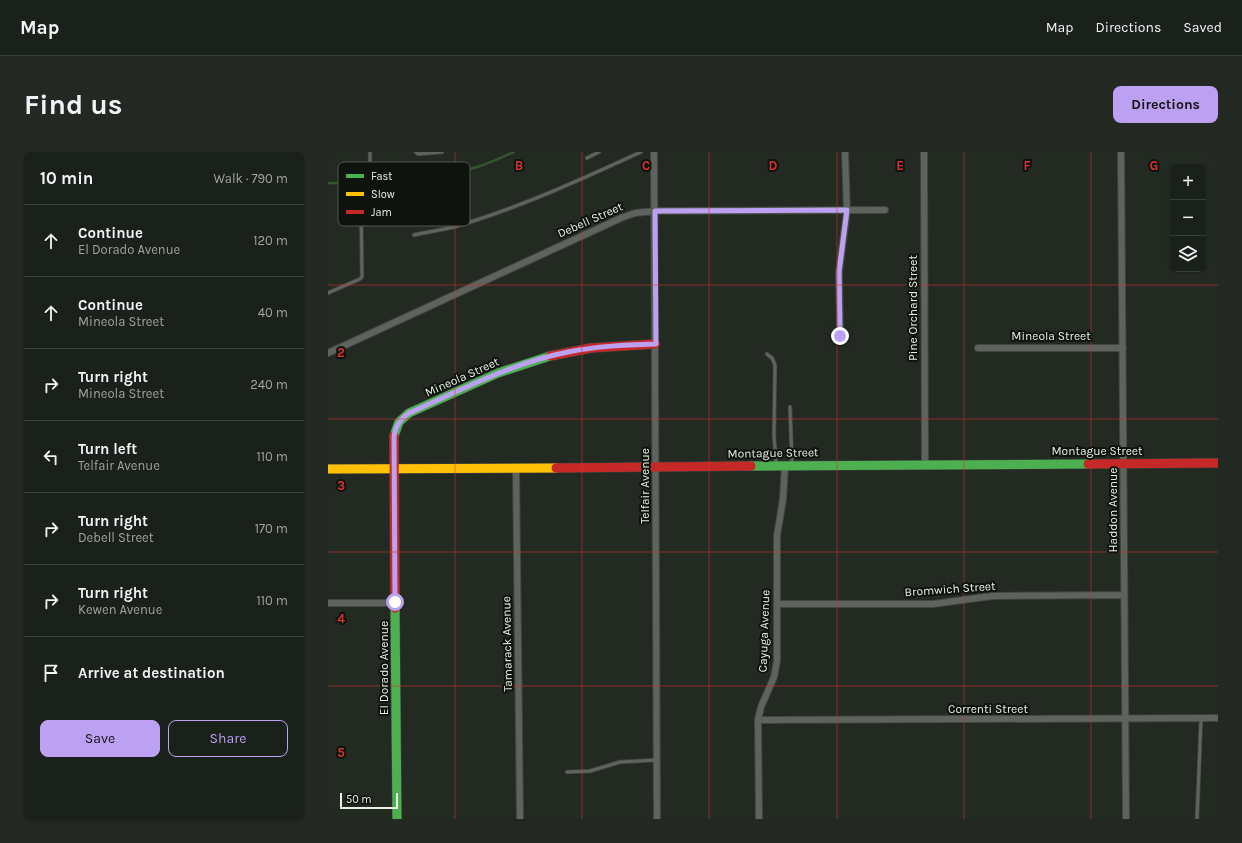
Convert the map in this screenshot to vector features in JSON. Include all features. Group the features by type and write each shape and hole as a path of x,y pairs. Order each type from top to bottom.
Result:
{"street":[{"name":"Telfair Avenue","path":"654,152 657,819"},
{"path":"840,336 839,272 847,210 845,152"},
{"name":"Pine Orchard Street","path":"924,152 925,459"},
{"name":"Haddon Avenue","path":"1122,152 1126,819"},
{"name":"Debell Street","path":"328,353 635,212 885,210"},
{"name":"Mineola Street","path":"394,468 395,430 398,423 409,413 498,373 539,359 566,352 594,348 656,344"},
{"name":"Mineola Street","path":"978,348 1123,348"},
{"name":"Montague Street","path":"328,469 784,465 925,459 1124,463 1218,463"},
{"name":"Cayuga Avenue","path":"759,819 758,720 761,707 774,677 777,661 777,536 782,499 784,465"},
{"name":"El Dorado Avenue","path":"394,468 397,819"},
{"name":"Tamarack Avenue","path":"516,468 520,819"},
{"name":"Bromwich Street","path":"777,604 933,604 992,596 1124,595"},
{"path":"328,603 395,602"},
{"name":"Correnti Street","path":"758,720 1218,718"}],"lane":[{"path":"417,153 442,152"},
{"path":"587,158 599,152"},
{"path":"470,222 492,215 565,187 641,152"},
{"path":"328,293 362,277 361,226"},
{"path":"414,235 455,226"},
{"path":"767,354 772,358 775,365 774,435 784,465"},
{"path":"784,465 790,407"},
{"path":"1198,819 1201,718"},
{"path":"567,772 590,772 620,762 657,760"}],"waterway":[{"path":"470,169 514,152"},
{"path":"328,183 338,183"}],"traffic: fast":[{"path":"394,436 399,422 409,413 498,373 550,356"},
{"path":"751,466 1088,464"},
{"path":"395,608 397,819"}],"traffic: slow":[{"path":"328,469 556,468"}],"traffic: jam":[{"path":"550,356 591,348 655,344"},
{"path":"394,436 395,608"},
{"path":"1088,464 1218,463"},
{"path":"556,468 751,466"}],"route":[{"path":"395,602 394,437 398,423 409,413 498,373 552,355 580,349 619,345 656,344 655,211 847,210 839,272 840,336"}]}
